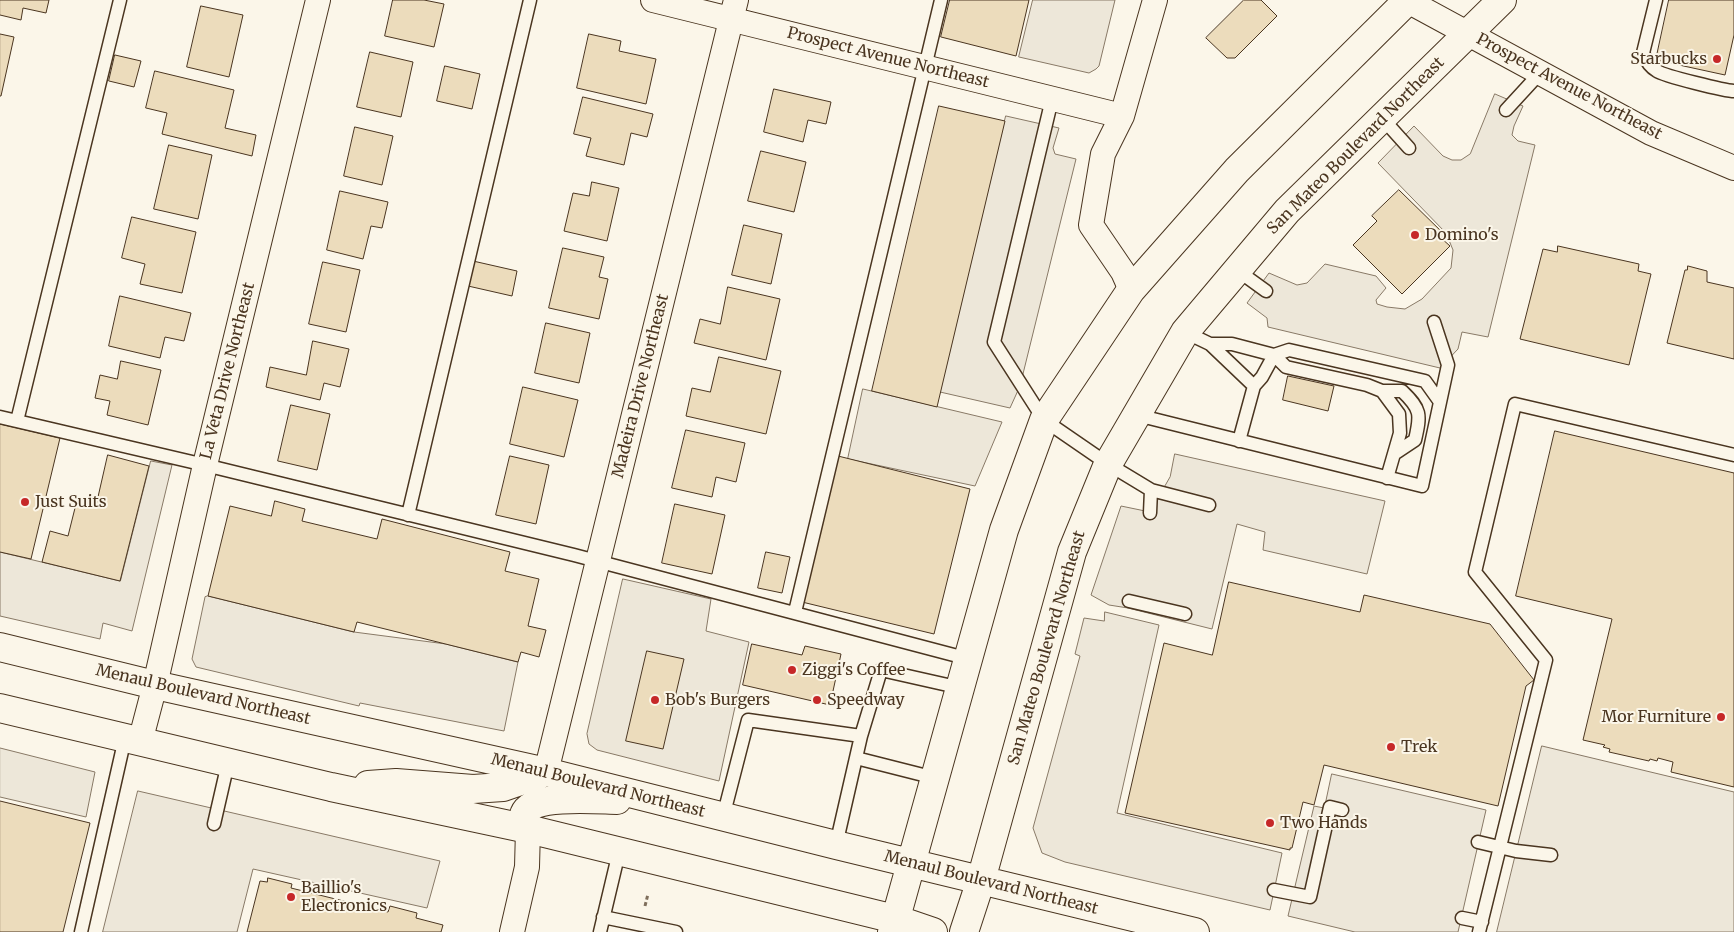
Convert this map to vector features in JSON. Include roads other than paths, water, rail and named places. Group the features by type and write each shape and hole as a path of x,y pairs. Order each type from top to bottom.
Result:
{"main road":[{"path":"894,925 970,659 973,641 1004,530 1044,420 1131,290 1237,170 1407,0"},
{"name":"San Mateo Boulevard Northeast","path":"964,932 981,880 1072,552 1108,464 1186,332 1287,211 1502,0"},
{"name":"Menaul Boulevard Northeast","path":"0,647 155,685 546,772 1194,932"},
{"path":"0,708 331,787 528,829 894,925 933,932"},
{"path":"331,787 396,783 481,789 504,787 546,772"},
{"path":"528,829 523,822 524,813 528,807 549,800 656,800"}],"street":[{"name":"La Veta Drive Northeast","path":"133,740 155,685 205,465 318,0"},
{"name":"Prospect Avenue Northeast","path":"653,0 733,10 924,67 1122,116"},
{"path":"1131,290 1123,272 1090,225 1102,154 1122,116 1155,0"},
{"name":"Prospect Avenue Northeast","path":"1407,0 1651,133 1734,168"},
{"name":"Madeira Drive Northeast","path":"546,772 733,10"},
{"path":"512,932 527,867 528,829"}],"lane":[{"path":"18,421 120,0"},
{"path":"408,515 530,0"},
{"path":"795,612 941,0"},
{"path":"1656,0 1643,53 1646,61 1658,72 1734,91"},
{"path":"1506,110 1540,73"},
{"path":"1052,99 994,342 1044,420 1108,464 1151,490 1209,505"},
{"path":"1382,118 1409,148"},
{"path":"1237,270 1266,291"},
{"path":"1137,415 1422,486 1448,365 1434,322"},
{"path":"1186,332 1210,344 1254,386"},
{"path":"1210,344 1232,344 1274,355 1286,367 1367,385 1382,391 1402,391 1415,403 1420,420 1415,440 1394,454"},
{"path":"1238,441 1254,386 1262,377 1274,355 1289,350 1425,381 1440,402"},
{"path":"1382,391 1399,414 1400,434 1387,478"},
{"path":"1462,918 1480,927 1546,660 1475,572 1514,404 1734,455"},
{"path":"0,417 598,561 970,659"},
{"path":"1150,513 1151,490"},
{"path":"1129,601 1185,614"},
{"path":"836,845 861,736 882,670 961,688"},
{"path":"723,817 748,720 861,736"},
{"path":"81,932 133,740"},
{"path":"856,758 936,778"},
{"path":"214,824 228,763"},
{"path":"1274,890 1310,897 1319,883 1330,807 1342,810"},
{"path":"1478,842 1500,848 1551,855"},
{"path":"600,932 619,852"},
{"path":"603,917 676,932"}],"place":[{"name":"Starbucks","path":"1717,59"},
{"name":"Domino's","path":"1415,235"},
{"name":"Just Suits","path":"25,502"},
{"name":"Ziggi's Coffee","path":"792,670"},
{"name":"Bob's Burgers","path":"655,700"},
{"name":"Speedway","path":"817,700"},
{"name":"Mor Furniture","path":"1721,717"},
{"name":"Trek","path":"1391,747"},
{"name":"Two Hands","path":"1270,823"},
{"name":"Baillio's Electronics","path":"291,897"}]}
